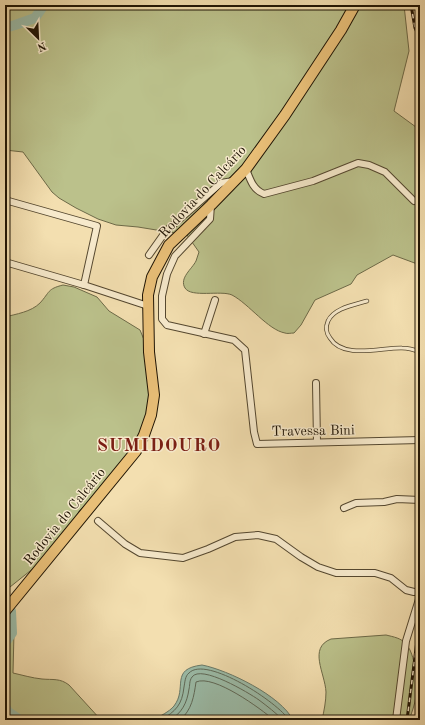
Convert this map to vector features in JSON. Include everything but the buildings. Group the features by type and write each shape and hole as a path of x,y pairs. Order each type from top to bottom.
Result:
{"main road":[{"name":"Rodovia do Calcário","path":"5,611 136,451 144,435 151,415 154,395 149,352 148,295 152,276 169,245 246,169 285,115 341,30 355,5"}],"street":[{"path":"246,169 255,188 264,194 313,181 358,163 369,165 385,172 414,201"},
{"path":"149,255 166,231 221,183 234,181"},
{"path":"5,200 97,226 84,285"},
{"name":"Travessa Bini","path":"211,205 210,219 175,256 167,274 162,296 162,319 167,325 234,340 245,350 254,432 258,444 420,440"},
{"path":"5,262 84,285 148,306"},
{"path":"204,334 215,300"},
{"path":"316,383 317,442"},
{"path":"344,508 356,503 384,502 397,499 420,500"},
{"path":"98,521 125,544 140,553 182,558 208,549 235,537 258,535 276,539 318,567 336,573 375,573 391,578 406,590 414,592"},
{"path":"396,720 406,641 420,596"}],"lane":[{"path":"367,301 347,306 330,316 326,324 326,333 332,342 340,347 363,352 402,348 420,352"}],"green space":[{"path":"5,5 404,5 409,51 394,111 420,130 420,265 393,255 357,275 351,284 315,300 301,325 294,333 286,333 272,327 232,295 221,293 193,293 188,291 184,284 185,277 196,261 199,252 187,235 116,225 98,219 76,208 52,192 23,152 5,150"},
{"path":"63,285 74,287 97,297 109,311 140,330 147,347 151,400 138,442 92,499 79,511 74,523 35,567 5,591 5,317 32,309 40,303 49,291"},
{"path":"5,614 14,632 13,673 38,679 59,680 66,683 101,720 5,720"},
{"path":"386,635 402,640 409,648 414,661 417,690 409,720 322,720 326,692 319,655 320,648 324,643 331,639"}],"water":[{"path":"202,665 226,672 253,685 277,702 287,711 293,720 153,720 174,706 180,693 182,675 192,667"}],"waterway":[{"path":"5,28 35,18 44,5"},
{"path":"5,643 12,633 11,611"},
{"path":"5,706 8,712 20,720"}],"railway":[{"path":"411,5 415,28 420,39"},
{"path":"407,720 420,617"}],"district":[{"name":"SUMIDOURO","path":"159,445"}]}
